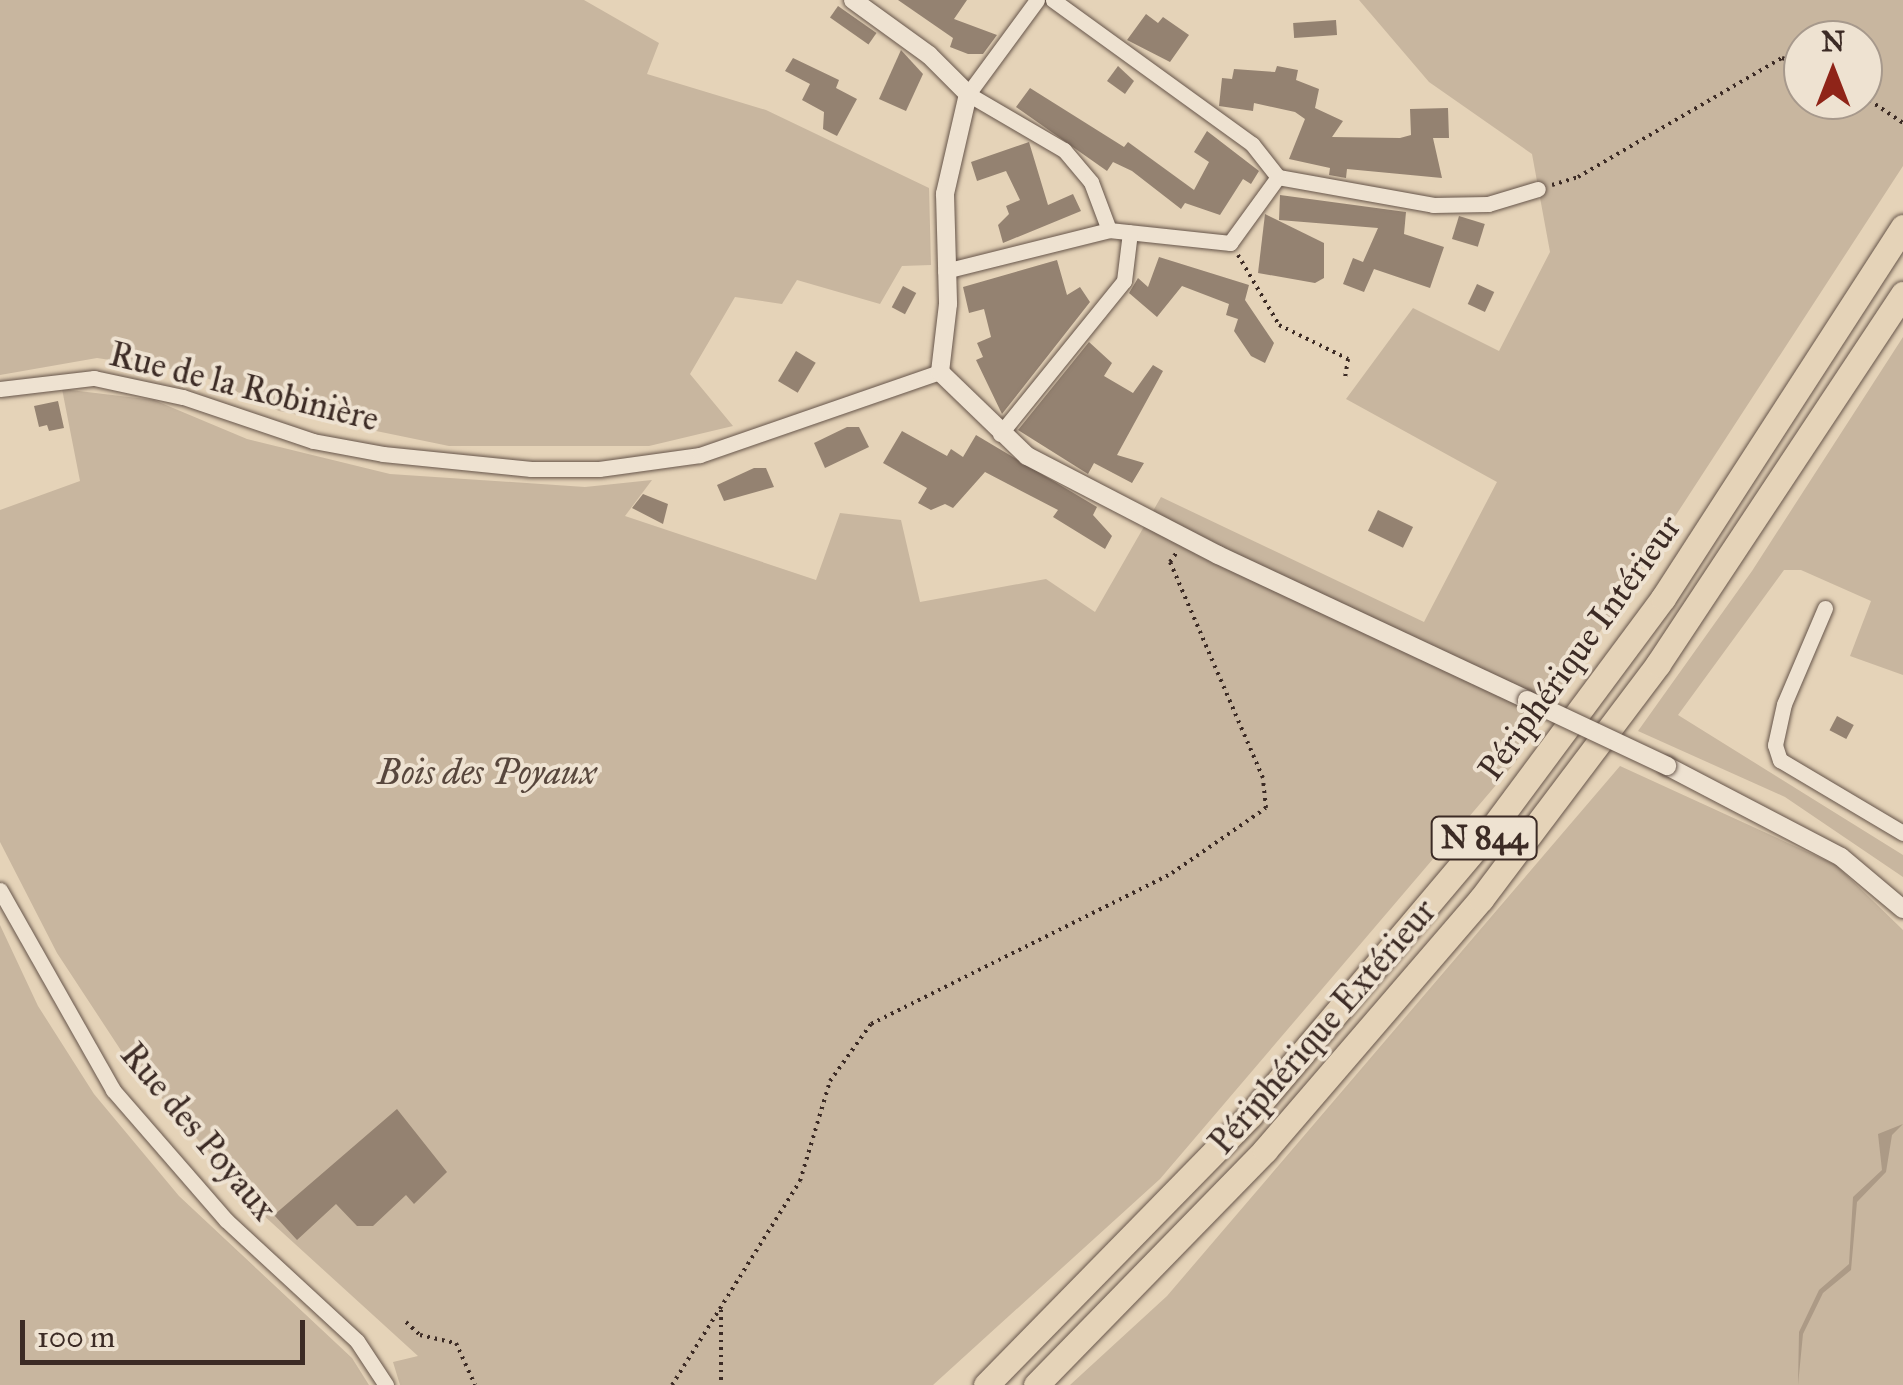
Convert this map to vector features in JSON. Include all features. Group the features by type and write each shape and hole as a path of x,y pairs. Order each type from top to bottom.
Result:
{"highway":[{"name":"Périphérique Intérieur","path":"986,1385 1225,1143 1478,846 1663,598 1903,227"},
{"name":"Périphérique Extérieur","path":"1036,1385 1252,1164 1481,898 1658,664 1903,294"}],"street":[{"path":"852,0 929,55 968,94 1064,150 1092,182 1109,230"},
{"path":"1038,0 968,94 948,163 940,372 1000,434 1028,456 1186,539 1667,766 1840,857 1903,909"},
{"path":"1053,0 1252,144 1278,177 1432,204 1488,204 1538,189"},
{"path":"946,271 1109,230 1230,243 1278,177"},
{"path":"1000,434 1124,281 1130,232"},
{"name":"Rue de la Robinière","path":"0,389 94,378 183,398 313,440 383,454 531,469 599,469 700,455 940,372"},
{"path":"1825,608 1784,704 1775,745 1780,760 1903,833"},
{"name":"Rue des Poyaux","path":"0,890 112,1090 226,1220 358,1341 386,1385"}],"path":[{"path":"1538,189 1578,177 1783,58"},
{"path":"1230,243 1280,325 1348,359 1344,378"},
{"path":"672,1385 800,1180 830,1081 870,1024 1172,872 1266,808 1263,778 1170,562 1186,539"},
{"path":"721,1309 721,1385"},
{"path":"406,1322 420,1335 456,1343 475,1385"}],"green space":[{"path":"0,0 584,0 659,43 647,74 766,110 929,188 931,265 902,266 880,304 797,280 782,304 735,297 690,374 733,426 649,446 449,446 279,411 196,373 97,358 0,375"},
{"name":"Bois des Poyaux","path":"1359,0 1903,0 1903,166 1514,764 1160,1179 933,1385 400,1385 393,1362 418,1356 261,1213 122,1052 57,953 0,842 0,510 80,481 62,389 154,400 247,439 390,474 585,487 652,480 625,516 816,580 840,513 901,520 920,602 1046,579 1095,612 1161,497 1424,622 1497,482 1346,399 1413,308 1499,351 1550,252 1532,154 1429,82"},
{"path":"1903,337 1903,675 1850,656 1871,601 1801,570 1784,570 1678,715 1903,855 1903,877 1785,797 1638,731 1752,571"},
{"path":"1620,766 1836,865 1903,930 1903,1385 1070,1385 1167,1296"},
{"path":"0,925 38,1006 94,1094 179,1196 352,1358 369,1385 0,1385"}],"shaded area":[{"path":"1903,1124 1892,1135 1886,1172 1857,1202 1851,1270 1823,1293 1803,1334 1798,1385 1799,1332 1819,1290 1849,1264 1853,1197 1882,1170 1878,1134"}],"building":[{"path":"898,0 967,0 954,19 997,35 983,54 968,54 950,47 953,38"},
{"path":"838,6 877,33 868,44 830,17"},
{"path":"1146,14 1158,23 1163,17 1189,35 1170,62 1127,40"},
{"path":"1336,20 1337,35 1294,38 1293,23"},
{"path":"901,50 923,74 906,111 879,99"},
{"path":"793,58 839,80 836,88 857,99 837,136 823,129 824,112 802,100 810,84 785,71"},
{"path":"1118,66 1134,81 1125,94 1107,81"},
{"path":"1277,66 1298,70 1296,80 1319,89 1315,108 1343,121 1332,137 1400,138 1411,135 1410,109 1448,108 1449,138 1433,138 1442,178 1347,169 1346,178 1329,175 1330,168 1289,159 1305,119 1295,112 1254,103 1253,111 1219,106 1222,78 1232,79 1234,69 1275,72"},
{"path":"1030,88 1124,147 1128,142 1194,190 1209,162 1194,152 1207,131 1259,171 1251,184 1243,179 1220,215 1185,203 1181,209 1132,171 1113,162 1107,171 1016,107"},
{"path":"1029,142 1048,205 1073,194 1081,211 1003,243 998,225 1009,214 1006,206 1020,200 1006,171 977,181 971,162"},
{"path":"1280,195 1406,212 1404,234 1444,247 1430,288 1374,269 1364,292 1343,284 1353,258 1363,262 1378,228 1279,220"},
{"path":"1265,214 1324,243 1324,278 1315,283 1258,273"},
{"path":"1459,216 1485,224 1478,247 1452,239"},
{"path":"1159,257 1249,285 1245,300 1274,343 1265,363 1251,356 1234,331 1238,319 1226,315 1229,304 1182,286 1157,317 1129,293 1138,278 1148,287"},
{"path":"1057,260 1067,295 1080,287 1090,302 1002,414 976,360 983,357 977,343 991,337 984,309 969,313 963,287"},
{"path":"1477,284 1494,292 1485,312 1468,304"},
{"path":"903,286 916,293 905,314 892,307"},
{"path":"1089,342 1112,363 1104,376 1133,393 1153,365 1163,371 1117,455 1144,463 1132,483 1094,463 1088,474 1018,430"},
{"path":"796,351 816,363 798,393 778,381"},
{"path":"58,401 64,428 49,431 47,425 39,427 34,406"},
{"path":"847,427 859,427 869,447 825,468 814,443"},
{"path":"902,431 947,456 951,449 963,457 976,435 1097,507 1093,515 1112,536 1105,549 1053,517 1058,510 985,472 953,508 945,504 931,510 918,503 927,488 883,463"},
{"path":"754,468 766,468 774,487 724,501 717,485"},
{"path":"643,494 668,504 663,524 632,508"},
{"path":"1378,510 1413,527 1403,548 1368,531"},
{"path":"1837,716 1854,725 1846,739 1829,730"},
{"path":"397,1109 447,1172 414,1204 406,1195 373,1226 357,1226 336,1204 297,1240 274,1215"}]}
